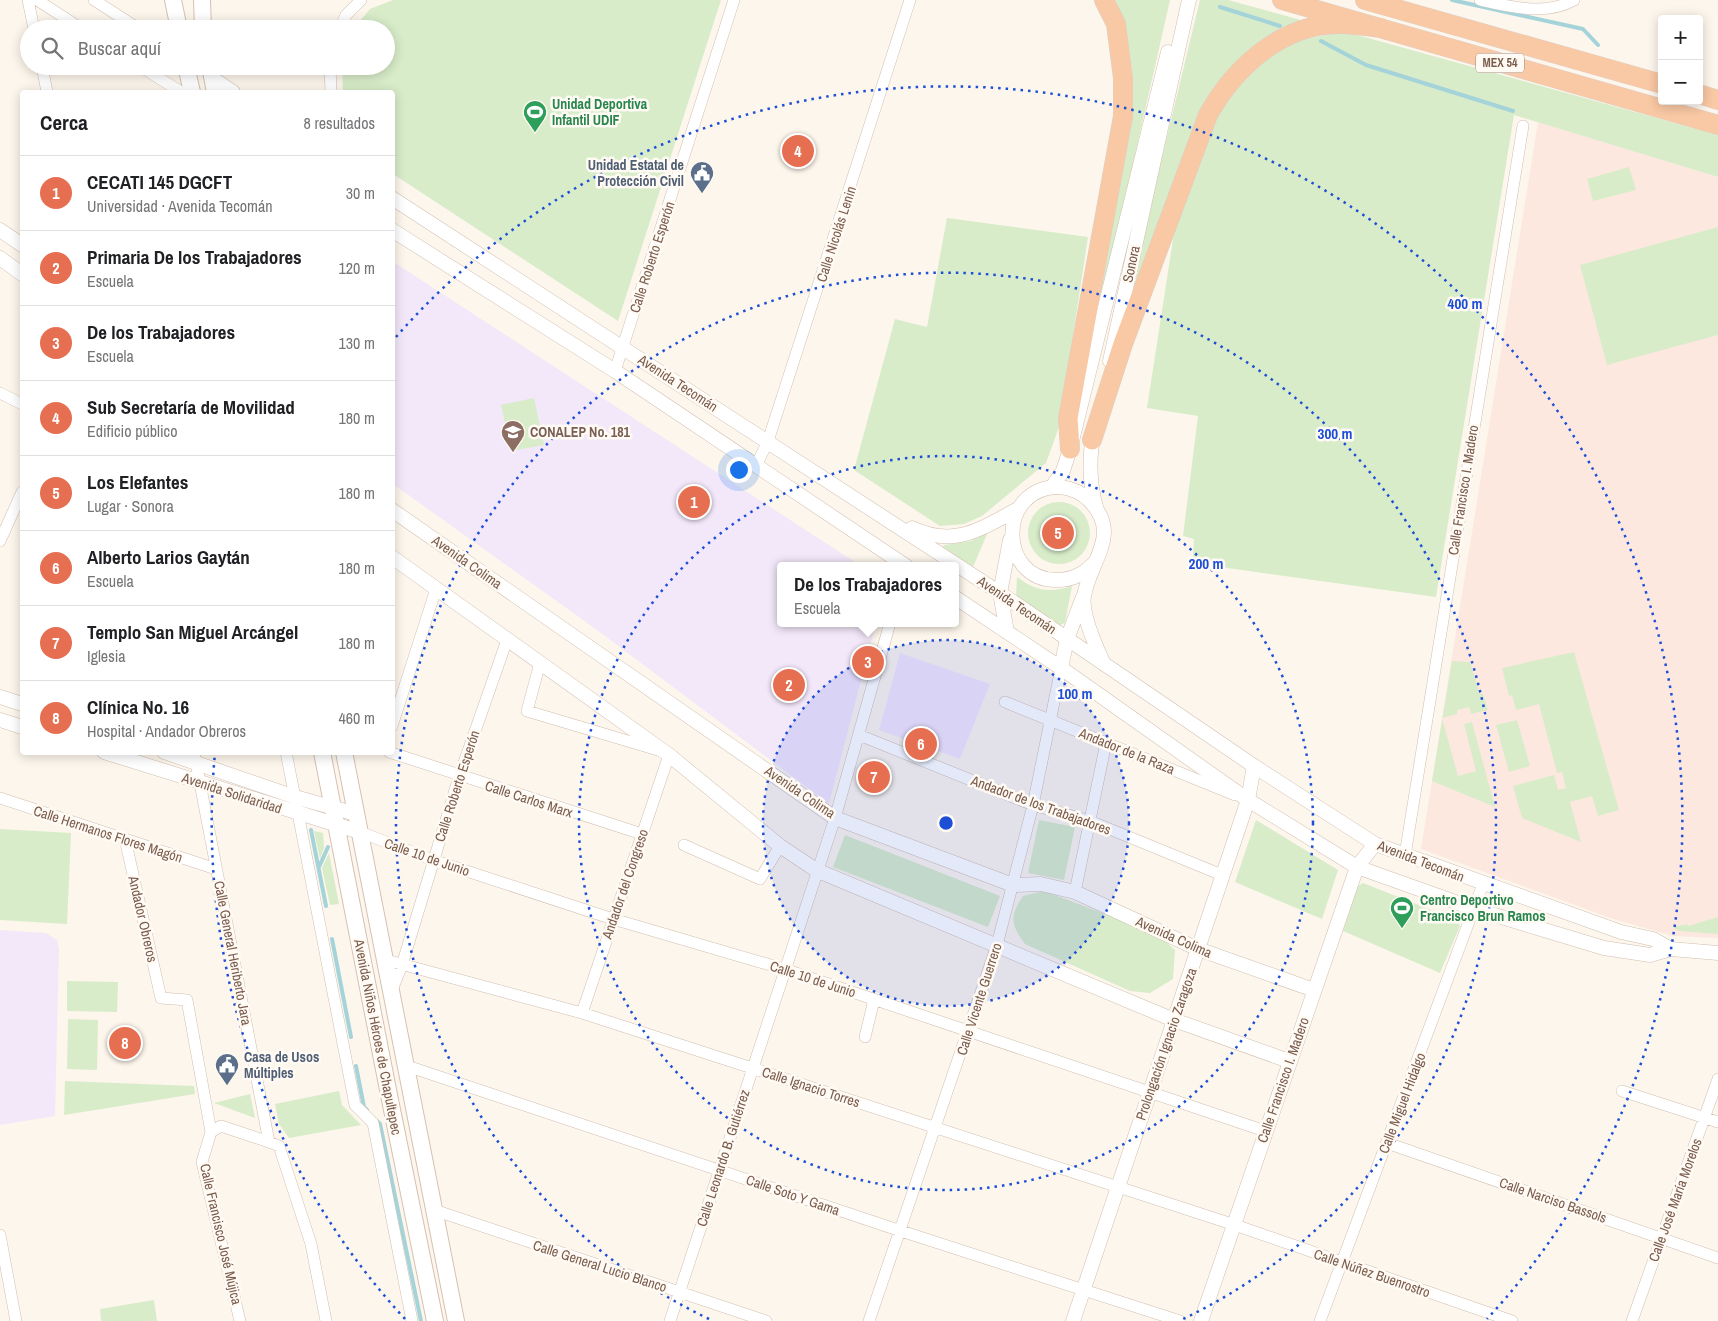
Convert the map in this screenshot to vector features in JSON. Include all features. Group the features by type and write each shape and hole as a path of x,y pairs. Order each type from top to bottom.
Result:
{"highway":[{"path":"1070,449 1068,418 1122,116 1123,78 1116,24 1104,0"},
{"name":"MEX 54","path":"1282,0 1718,125"},
{"name":"MEX 54","path":"1369,1 1658,83"},
{"path":"1092,440 1123,344 1208,115 1220,93 1251,60 1274,44 1303,31 1337,24 1381,28"},
{"path":"1703,95 1718,100"}],"main road":[{"path":"173,0 176,20"},
{"path":"202,0 203,20"},
{"path":"188,75 192,90"},
{"name":"Avenida Niños Héroes de Chapultepec","path":"323,755 435,1321"},
{"name":"Avenida Niños Héroes de Chapultepec","path":"345,755 360,832 394,963 392,990 456,1321"}],"street":[{"path":"28,0 32,20"},
{"path":"37,0 68,20"},
{"path":"94,0 125,20"},
{"path":"344,20 360,0"},
{"name":"Calle Roberto Esperón","path":"615,371 734,0"},
{"name":"Calle Nicolás Lenin","path":"756,466 768,441 910,0"},
{"path":"1180,0 1180,20"},
{"path":"1180,20 1189,0"},
{"path":"1480,0 1506,6 1549,9 1574,0"},
{"name":"Sonora","path":"1052,487 1063,471 1070,449 1180,20"},
{"name":"Sonora","path":"1061,668 1067,639 1102,548 1105,534 1090,488 1092,440 1180,20"},
{"path":"44,75 47,90"},
{"path":"154,75 178,90"},
{"path":"330,75 331,90"},
{"path":"212,79 230,90"},
{"name":"Calle Francisco I. Madero","path":"1405,855 1523,126"},
{"name":"Avenida Tecomán","path":"395,200 952,562"},
{"path":"0,230 20,245"},
{"name":"Avenida Tecomán","path":"395,232 615,371 900,562"},
{"path":"0,258 20,273"},
{"path":"0,393 20,403"},
{"path":"875,512 928,535 948,538 969,534 1018,509 1033,494 1052,487 1077,491 1096,507"},
{"path":"0,541 20,496"},
{"path":"1007,632 1000,593 1014,518 1018,509"},
{"name":"Avenida Colima","path":"395,512 835,818 1013,885 1041,884 1074,892 1198,949 1314,990"},
{"path":"1011,534 1014,551 1023,565 1035,575 1051,580 1067,580 1082,574 1096,561"},
{"path":"395,559 666,753 780,846 816,870 1174,1020 1289,1061"},
{"name":"Avenida Tecomán","path":"959,566 1254,766 1375,844 1482,884 1621,932 1653,939 1671,949"},
{"path":"395,717 436,588"},
{"path":"1084,597 1090,635 1104,664"},
{"name":"Avenida Tecomán","path":"959,600 1061,668 1248,800 1357,867 1475,909 1604,948 1650,956 1671,949 1718,953"},
{"name":"Calle Leonardo B. Gutiérrez","path":"670,1321 816,870 835,818 889,627"},
{"name":"Calle Roberto Esperón","path":"394,963 433,860 459,777 507,640"},
{"path":"540,663 527,711 666,753"},
{"name":"Calle Vicente Guerrero","path":"870,1321 997,945 1033,805 1061,668"},
{"path":"0,697 20,703"},
{"name":"Andador de la Raza","path":"1005,702 1248,800"},
{"path":"0,720 20,726"},
{"name":"Andador de los Trabajadores","path":"859,735 1033,805 1090,821 1222,875"},
{"path":"1074,892 1106,743"},
{"name":"Andador del Congreso","path":"582,1013 642,834 666,753"},
{"name":"Calle Carlos Marx","path":"395,754 459,777 642,834"},
{"name":"Avenida Solidaridad","path":"114,755 298,815 360,832"},
{"name":"Avenida Solidaridad","path":"180,755 195,758 295,797 356,814"},
{"path":"287,755 355,1105 373,1123 412,1321"},
{"name":"Calle General Heriberto Jara","path":"195,758 269,1142 279,1146 308,1235 326,1321"},
{"name":"Prolongación Ignacio Zaragoza","path":"1073,1321 1248,800 1254,766"},
{"name":"Calle Hermanos Flores Magón","path":"0,798 216,870"},
{"name":"Calle 10 de Junio","path":"360,832 433,860 613,919 784,969 969,1032 1150,1090 1265,1131"},
{"name":"Andador Obreros","path":"125,840 161,998 187,1000"},
{"name":"Calle Francisco I. Madero","path":"1200,1321 1357,867 1375,844"},
{"path":"684,845 760,879 780,846"},
{"name":"Calle Miguel Hidalgo","path":"1320,1321 1475,909 1482,884"},
{"name":"Calle Ignacio Torres","path":"394,963 582,1013 1232,1224"},
{"name":"Calle Francisco José Mújica","path":"187,1000 211,1132 202,1162 240,1321"},
{"path":"865,1037 874,1000"},
{"name":"Calle Soto Y Gama","path":"407,1066 901,1231 1180,1321"},
{"name":"Calle José María Morelos","path":"1632,1321 1718,1079"},
{"path":"1622,1091 1718,1122"},
{"path":"211,1132 221,1126 269,1142"},
{"name":"Calle Narciso Bassols","path":"1387,1143 1718,1258"},
{"name":"Calle General Lucio Blanco","path":"434,1210 766,1321"},
{"name":"Calle Núñez Buenrostro","path":"1232,1224 1512,1321"},
{"path":"0,1235 16,1321"}],"shaded area":[{"path":"1538,122 1718,177 1718,938 1673,936 1613,919 1421,849"},
{"path":"395,263 855,562 777,562 777,627 875,627 829,804 597,630 395,485"},
{"path":"900,653 990,684 960,759 879,730"},
{"path":"0,930 46,933 57,940 59,949 55,1116 0,1125"}],"green space":[{"name":"Unidad Deportiva Infantil UDIF","path":"393,0 721,0 618,321 395,175 395,90 343,90 342,75 395,75 395,20 361,20 370,9"},
{"path":"1115,0 1170,0 1093,340 1132,69 1125,23"},
{"path":"1200,0 1228,0 1308,22 1234,65 1215,86 1198,115 1115,352"},
{"path":"1343,31 1718,135 1718,177 1514,115 1436,597 1199,564 1193,558 1194,539 1183,536 1198,416 1147,408 1174,233 1224,99 1257,63 1296,41"},
{"path":"1629,167 1636,190 1593,201 1587,179"},
{"path":"947,218 1088,237 1059,427 1046,463 982,516 964,524 940,526 854,470 895,319 927,327"},
{"path":"1718,227 1718,335 1607,365 1580,265"},
{"path":"534,398 544,445 511,451 501,405"},
{"path":"1059,502 1071,504 1081,511 1088,521 1090,533 1088,545 1081,555 1071,562 1059,564 1047,562 1037,555 1030,545 1028,533 1030,521 1037,511 1047,504"},
{"path":"988,532 973,567 942,548 944,545 971,541"},
{"path":"1017,577 1030,585 1043,589 1057,590 1072,586 1065,623 1060,625 1016,597"},
{"path":"1574,652 1619,810 1598,816 1592,796 1570,802 1581,842 1522,818 1513,786 1554,775 1558,790 1566,788 1562,772 1557,773 1539,704 1516,710 1512,695 1509,696 1502,668"},
{"path":"1452,661 1470,662 1480,694 1483,694 1488,710 1471,714 1469,707 1457,710 1457,714 1443,718"},
{"path":"1442,719 1458,776 1476,771 1464,724 1472,722 1495,807 1432,781"},
{"path":"1517,720 1530,766 1509,772 1496,725"},
{"path":"1039,820 1075,827 1064,880 1028,873"},
{"path":"1256,820 1338,870 1322,919 1235,882"},
{"path":"0,829 71,833 67,924 0,920"},
{"path":"314,831 323,833 324,848 320,859"},
{"path":"845,835 1000,896 988,927 833,867"},
{"path":"329,853 339,904 330,905 322,868"},
{"name":"Centro Deportivo Francisco Brun Ramos","path":"1363,883 1457,920 1460,926 1440,973 1343,931 1358,886"},
{"path":"1044,891 1158,934 1175,950 1173,979 1150,993 1130,991 1025,944 1014,925 1016,909 1023,896"},
{"path":"1718,917 1718,934 1679,931 1673,927 1687,924 1688,926"},
{"path":"67,981 118,982 117,1012 67,1011"},
{"path":"68,1019 98,1020 97,1070 67,1069"},
{"path":"65,1081 194,1086 195,1094 64,1115"},
{"path":"339,1091 342,1105 361,1125 289,1138 279,1124 275,1104"},
{"path":"250,1094 255,1118 214,1103"},
{"path":"154,1300 157,1321 101,1321 100,1309"}],"waterway":[{"path":"1452,0 1583,29 1598,45"},
{"path":"1220,7 1280,26"},
{"path":"1321,41 1366,65 1513,111"},
{"path":"311,830 326,906"},
{"path":"319,867 328,847"},
{"path":"332,939 351,1037"},
{"path":"356,1066 364,1107 367,1110"},
{"path":"377,1121 380,1124 421,1321"}],"place":[{"name":"Unidad Deportiva Infantil UDIF","path":"535,133"},
{"name":"Sub Secretaría de Movilidad","path":"798,151"},
{"name":"Unidad Estatal de Protección Civil","path":"702,194"},
{"name":"CONALEP No. 181","path":"513,453"},
{"name":"CECATI 145 DGCFT","path":"694,502"},
{"name":"Los Elefantes","path":"1058,533"},
{"name":"De los Trabajadores","path":"868,662"},
{"name":"Primaria De los Trabajadores","path":"789,685"},
{"name":"Alberto Larios Gaytán","path":"921,744"},
{"name":"Templo San Miguel Arcángel","path":"874,777"},
{"name":"Centro Deportivo Francisco Brun Ramos","path":"1402,929"},
{"name":"Clínica No. 16","path":"125,1043"},
{"name":"Casa de Usos Múltiples","path":"227,1086"}]}
